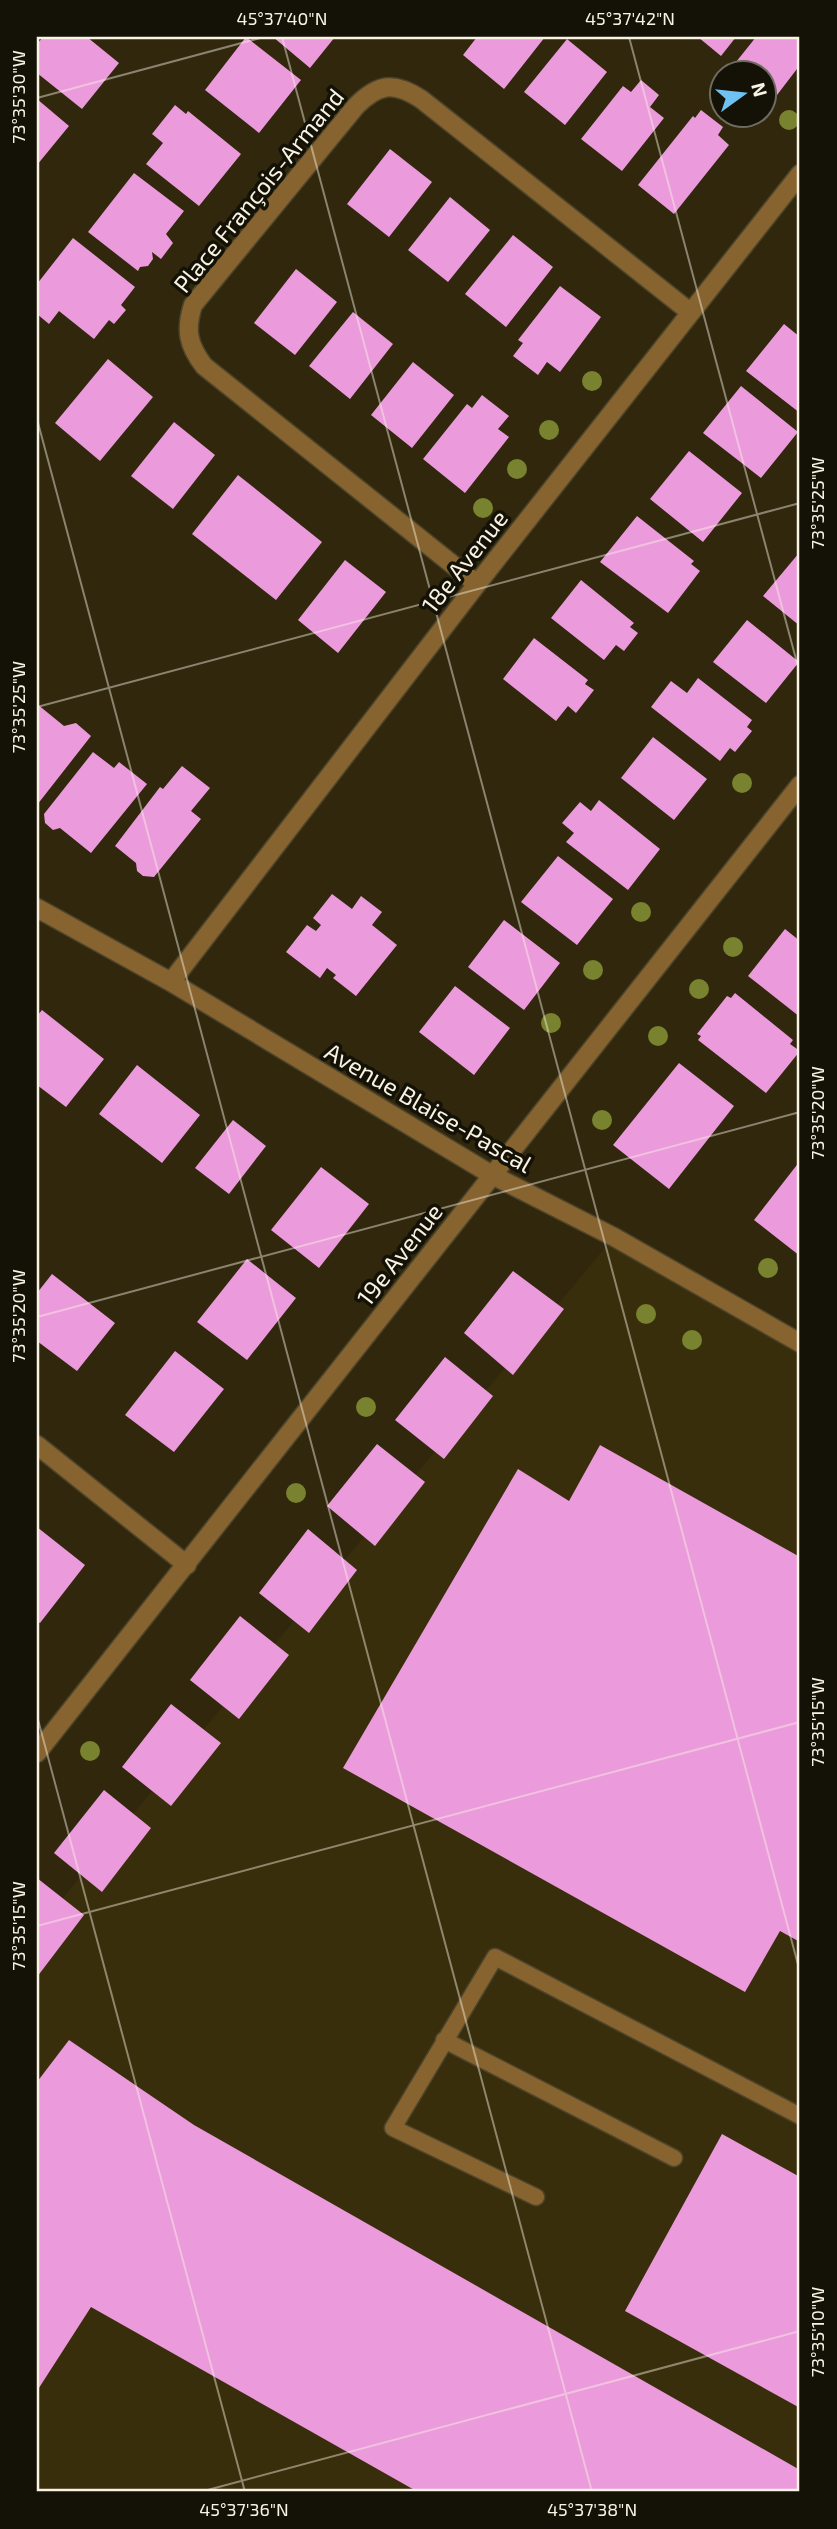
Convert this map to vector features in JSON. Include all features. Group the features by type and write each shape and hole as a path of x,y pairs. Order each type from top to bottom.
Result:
{"street":[{"name":"Place François-Armand","path":"477,584 204,366 187,337 192,305 356,106 369,93 386,87 403,88 421,99 690,312"},
{"name":"18e Avenue","path":"171,982 477,584 800,174"},
{"name":"19e Avenue","path":"37,1753 800,785"},
{"name":"Avenue Blaise-Pascal","path":"37,908 171,982 492,1175 614,1237 800,1343"},
{"path":"37,1445 187,1565"}],"lane":[{"path":"536,2197 393,2128 495,1957 800,2116"},
{"path":"444,2040 674,2158"}],"shaded area":[{"path":"614,1237 800,1343 800,2492 37,2492 37,1929"}],"building":[{"path":"43,37 87,37 119,63 82,109 37,73 37,44"},
{"path":"246,37 301,80 259,133 205,90"},
{"path":"273,37 335,37 310,68"},
{"path":"477,37 545,37 504,89 463,55"},
{"path":"698,37 736,37 721,56"},
{"path":"756,37 800,37 800,65 778,94 778,60 738,60"},
{"path":"567,39 607,72 565,125 524,92"},
{"path":"641,80 659,95 650,107 664,118 622,171 581,139 623,86 631,92"},
{"path":"37,99 69,126 37,165"},
{"path":"175,105 186,114 188,111 241,154 199,206 146,164 163,143 152,134"},
{"path":"701,110 708,115 708,130 721,130 718,135 729,145 674,214 638,185 693,116 695,118"},
{"path":"390,149 432,182 389,237 347,204"},
{"path":"134,173 184,211 166,234 173,243 161,259 152,252 153,259 148,266 140,267 138,271 88,232"},
{"path":"450,197 490,230 448,282 408,250"},
{"path":"513,235 553,267 506,327 465,294"},
{"path":"73,238 135,287 121,305 126,310 114,324 109,320 94,339 59,311 49,324 37,314 37,284"},
{"path":"296,269 337,302 295,355 254,323"},
{"path":"560,286 601,317 560,372 547,362 538,375 513,356 523,343 518,340"},
{"path":"353,312 393,344 350,399 309,366"},
{"path":"784,324 800,337 800,413 746,371"},
{"path":"108,359 153,397 100,461 55,423"},
{"path":"413,362 454,395 412,448 371,415"},
{"path":"741,386 798,432 761,478 703,433"},
{"path":"482,395 509,416 498,429 509,437 465,493 423,459 467,404 472,408"},
{"path":"174,422 215,455 173,509 131,476"},
{"path":"689,451 742,493 703,542 650,499"},
{"path":"238,475 322,542 276,600 192,534"},
{"path":"637,516 694,561 691,564 700,571 668,613 600,562"},
{"path":"799,553 800,555 800,626 763,596"},
{"path":"345,560 386,592 338,653 298,620"},
{"path":"581,580 634,623 630,627 638,633 624,651 616,645 604,660 551,618"},
{"path":"747,620 799,662 766,703 713,662"},
{"path":"534,638 588,680 585,684 594,690 576,713 568,706 556,721 503,679"},
{"path":"698,678 752,720 747,727 752,731 735,752 730,748 720,761 651,707 671,681 687,693"},
{"path":"37,704 64,726 76,723 91,736 37,805"},
{"path":"653,737 707,779 674,820 621,778"},
{"path":"93,752 114,768 119,762 147,784 91,853 60,828 53,830 45,823 44,814"},
{"path":"182,766 210,788 191,811 201,819 154,877 143,876 137,871 136,863 115,846 160,787 163,789"},
{"path":"599,800 660,849 628,890 566,842 574,833 562,823 580,802 591,811"},
{"path":"558,856 613,899 577,945 521,902"},
{"path":"332,894 352,909 361,896 382,912 372,925 397,945 356,996 333,978 336,975 327,968 320,978 286,952 307,925 316,931 321,925 313,918"},
{"path":"504,920 560,963 524,1010 468,967"},
{"path":"785,929 800,941 800,1017 748,976"},
{"path":"455,986 510,1028 474,1075 419,1032"},
{"path":"735,993 793,1040 790,1044 800,1051 766,1093 698,1040 701,1036 697,1034 727,996 731,998"},
{"path":"42,1010 104,1059 66,1107 37,1085 37,1016"},
{"path":"679,1063 734,1106 669,1189 613,1145"},
{"path":"137,1065 200,1115 162,1163 99,1114"},
{"path":"233,1120 266,1146 229,1194 195,1168"},
{"path":"800,1161 800,1256 754,1220"},
{"path":"321,1167 369,1204 319,1268 271,1230"},
{"path":"247,1259 296,1298 247,1360 197,1322"},
{"path":"513,1271 564,1309 513,1375 464,1333"},
{"path":"52,1274 115,1323 77,1371 37,1341 37,1293"},
{"path":"175,1351 224,1389 174,1452 125,1415"},
{"path":"445,1357 493,1396 444,1459 395,1420"},
{"path":"377,1444 425,1482 375,1546 327,1506"},
{"path":"600,1445 800,1557 800,1942 780,1931 745,1992 343,1768 518,1469 569,1501"},
{"path":"37,1527 85,1565 40,1623 37,1621"},
{"path":"308,1529 357,1570 309,1633 259,1593"},
{"path":"240,1616 289,1655 239,1719 190,1680"},
{"path":"171,1704 221,1743 171,1806 122,1767"},
{"path":"104,1790 151,1828 102,1892 54,1853"},
{"path":"37,1878 84,1915 37,1977"},
{"path":"69,2040 194,2125 800,2470 800,2492 418,2492 91,2307 37,2391 37,2082"},
{"path":"722,2134 800,2177 800,2408 625,2311"}]}
